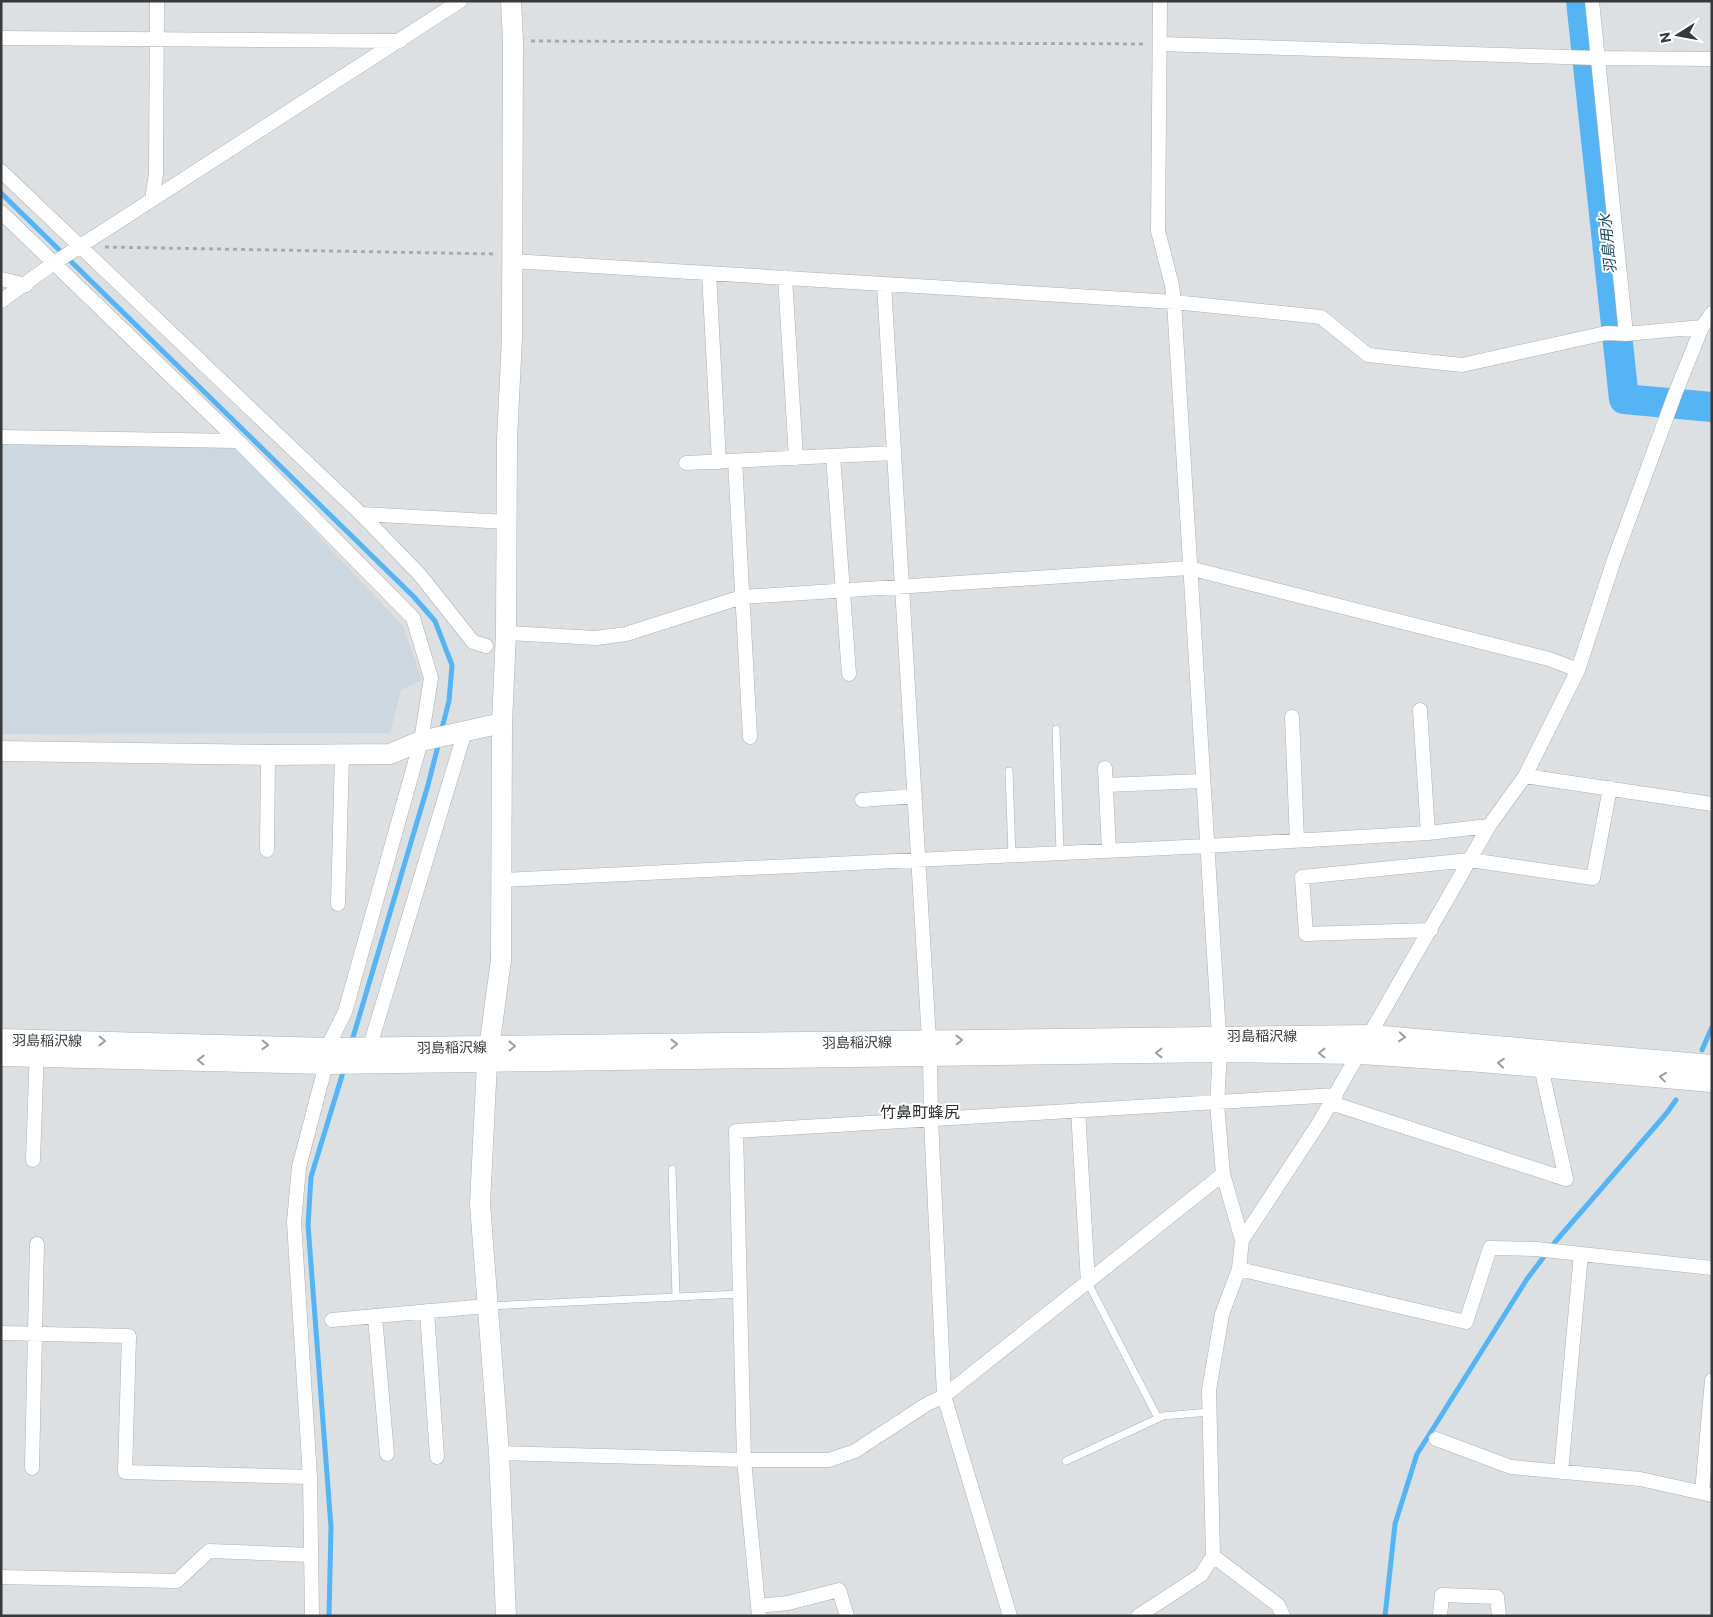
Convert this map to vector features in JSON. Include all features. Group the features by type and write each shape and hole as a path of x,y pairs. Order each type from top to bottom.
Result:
{"main road":[{"path":"506,1616 499,1453 486,1306 480,1204 488,1055 501,960 502,723 508,522 507,440 512,337 513,41 511,1"},
{"path":"1,751 268,755 390,754 442,736 502,723"},
{"name":"羽島稲沢線","path":"1,1039 37,1048 347,1056 1219,1044 1371,1034 1712,1066"},
{"name":"羽島稲沢線","path":"1219,1044 1541,1067 1712,1082"},
{"name":"羽島稲沢線","path":"1,1056 37,1048"}],"street":[{"path":"152,199 156,174 157,1"},
{"path":"1,301 76,248 460,1"},
{"path":"1138,1616 1201,1574 1213,1556 1209,1390 1222,1314 1239,1269 1242,1240 1223,1174 1217,1104 1219,1044 1186,538 1189,535 1174,302 1172,285 1158,231 1160,1"},
{"path":"1592,1 1596,58 1625,334"},
{"path":"1,38 400,41"},
{"path":"1160,44 1596,58 1712,59"},
{"path":"1,171 76,248 361,514 420,574 472,642 486,646"},
{"path":"1,212 57,261 413,618 431,678 442,736 347,1056 299,1167 294,1222 310,1477 312,1616"},
{"path":"512,258 709,273 1174,302 1321,317 1368,355 1462,365 1606,333 1625,334 1702,327"},
{"path":"709,273 719,462"},
{"path":"785,277 796,458"},
{"path":"1,279 26,284"},
{"path":"884,284 930,1049 931,1119 944,1396 1010,1616"},
{"path":"1242,1240 1334,1099 1489,826 1525,776 1578,670 1614,560 1675,394 1702,327 1712,313"},
{"path":"1,438 238,441"},
{"path":"686,463 894,453"},
{"path":"833,456 849,674"},
{"path":"735,461 750,737"},
{"path":"361,514 508,522"},
{"path":"506,634 596,638 626,634 742,597 1189,568 1549,659 1578,670"},
{"path":"1420,710 1428,833"},
{"path":"1292,716 1297,840"},
{"path":"347,1056 348,1003 442,736"},
{"path":"267,850 268,755"},
{"path":"338,904 342,755"},
{"path":"1105,768 1109,851"},
{"path":"1525,776 1712,804"},
{"path":"1106,785 1202,781"},
{"path":"1430,930 1306,934 1302,877 1470,860 1593,878 1610,788"},
{"path":"862,800 915,796"},
{"path":"502,880 1207,846 1428,833 1489,826"},
{"path":"33,1160 37,1048"},
{"path":"847,1616 839,1590 758,1611 744,1460 736,1131 1078,1110 1334,1099 1566,1179 1541,1067"},
{"path":"1078,1110 1088,1283"},
{"path":"499,1453 744,1460 829,1460 855,1451 927,1404 944,1396 1223,1174"},
{"path":"32,1468 37,1244"},
{"path":"1239,1269 1466,1322 1490,1248 1536,1249 1712,1268"},
{"path":"1561,1472 1581,1254"},
{"path":"332,1320 486,1306"},
{"path":"427,1312 437,1458"},
{"path":"375,1316 386,1454"},
{"path":"1,1332 129,1336 125,1472 310,1477"},
{"path":"1436,1439 1511,1467 1640,1479 1707,1494 1712,1380"},
{"path":"1,1577 177,1581 208,1551 311,1555"},
{"path":"1213,1556 1278,1605 1282,1616"},
{"path":"1440,1616 1442,1595 1498,1597 1499,1616"}],"lane":[{"path":"1056,729 1060,853"},
{"path":"1009,771 1012,856"},
{"path":"672,1168 676,1297"},
{"path":"1088,1283 1158,1418"},
{"path":"486,1306 740,1294"},
{"path":"1066,1461 1158,1418 1209,1412"}],"path":[{"path":"513,41 1160,44"},
{"path":"76,248 512,258"}],"shaded area":[{"path":"1,444 235,447 403,626 422,680 401,690 390,733 1,734"}],"waterway":[{"name":"羽島用水","path":"1581,1 1624,399 1712,407"},
{"path":"1,193 414,597 435,621 452,665 449,701 441,732"},
{"path":"351,1044 439,742"},
{"path":"1702,1050 1712,1027"},
{"path":"329,1616 331,1527 308,1225 311,1177 344,1069"},
{"path":"1385,1616 1395,1524 1417,1454 1527,1279 1555,1242 1676,1100"}],"district":[{"name":"竹鼻町蜂尻","path":"920,1111"}]}
